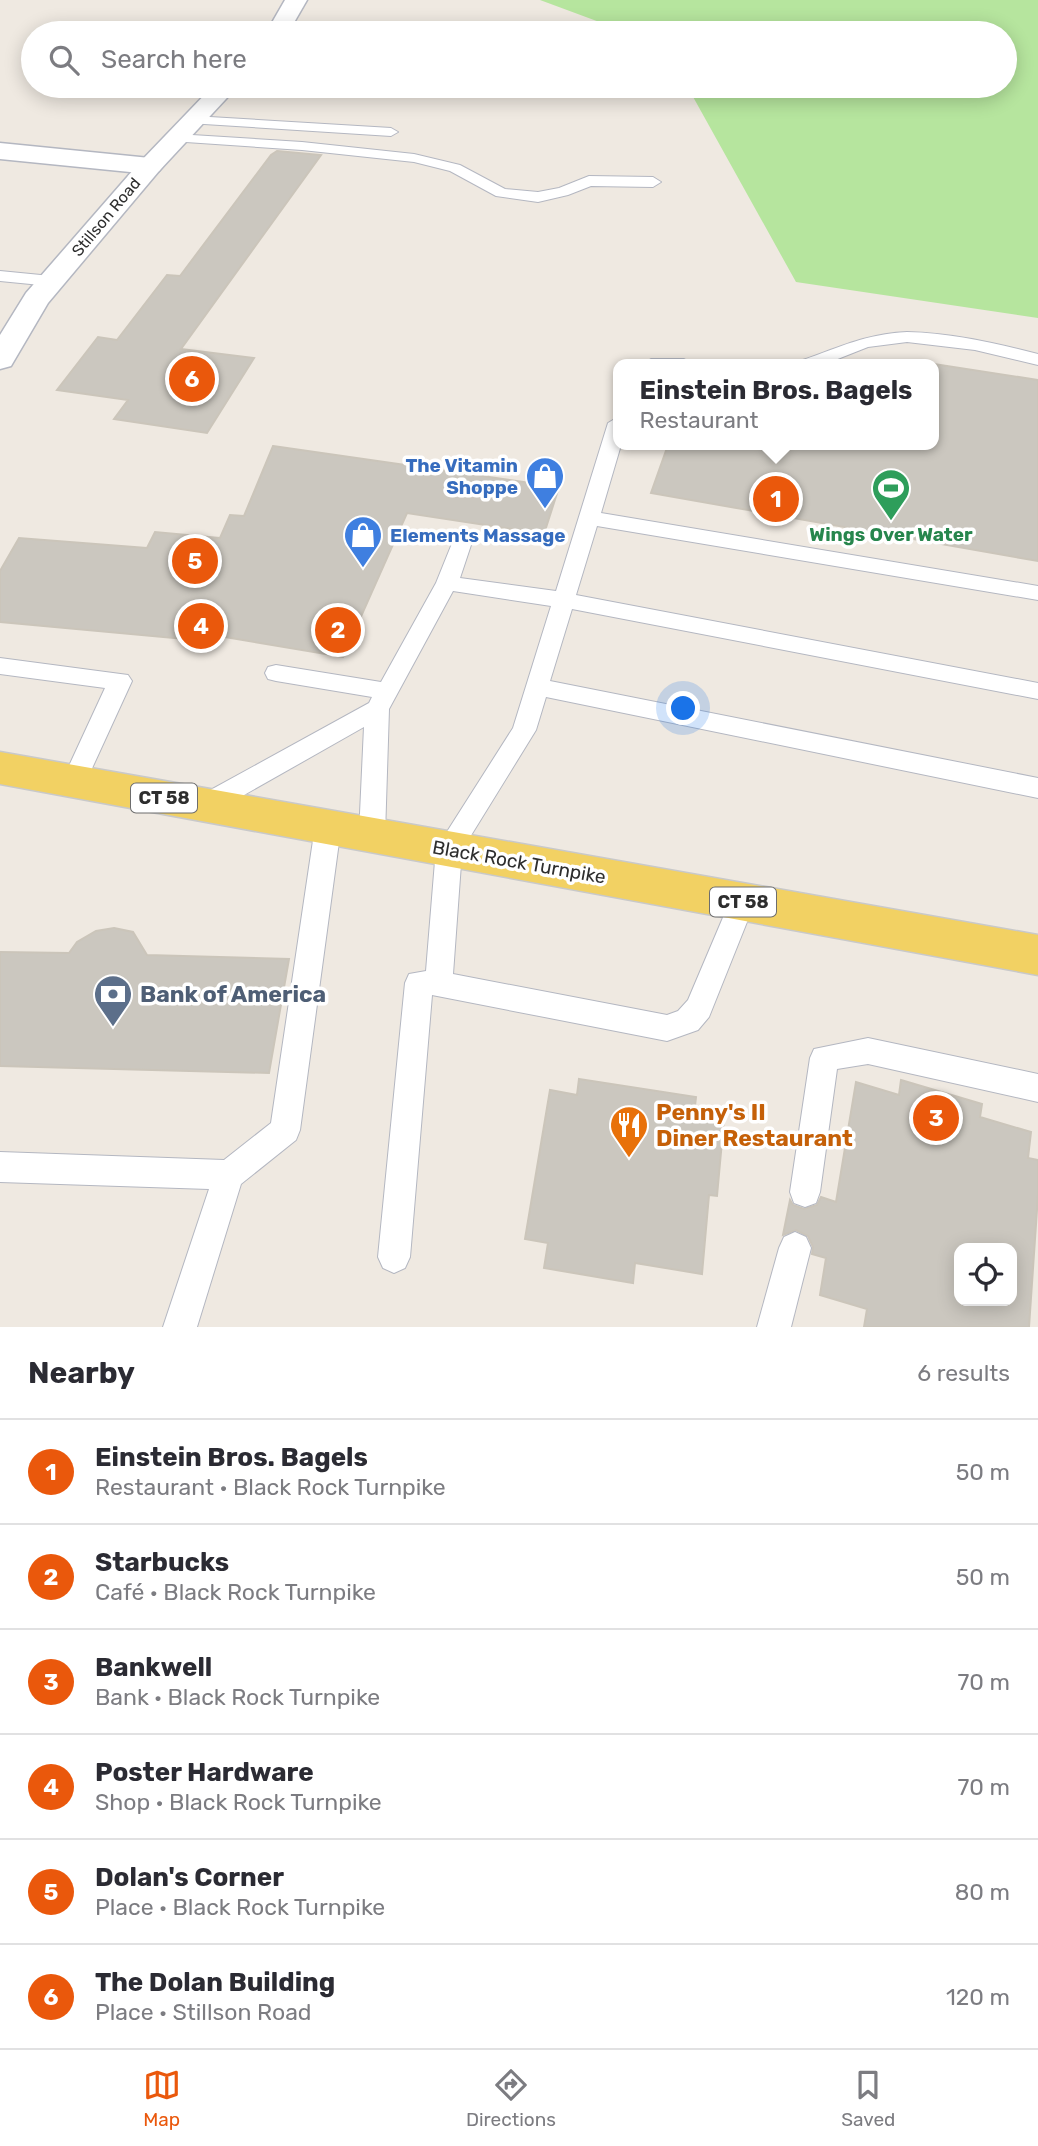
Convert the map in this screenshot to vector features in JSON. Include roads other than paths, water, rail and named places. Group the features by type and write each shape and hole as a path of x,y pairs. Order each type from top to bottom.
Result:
{"main road":[{"path":"283,21 296,0"},
{"name":"Stillson Road","path":"0,360 36,299 150,166 215,98"},
{"path":"0,151 150,166"},
{"name":"Black Rock Turnpike","path":"0,768 1038,955"}],"lane":[{"path":"185,129 391,132"},
{"path":"185,129 302,146 414,158 455,169 501,193 538,197 563,192 589,181 653,182"},
{"path":"0,276 51,281"},
{"path":"821,359 863,342 884,338 918,338 986,346 1038,360"},
{"path":"439,983 449,849 524,730 613,440"},
{"path":"590,518 1038,593"},
{"path":"372,835 382,700 447,583 464,536"},
{"path":"447,583 564,600 1038,691"},
{"path":"0,666 120,681 74,781"},
{"path":"276,673 382,700"},
{"path":"538,687 1038,788"},
{"path":"205,805 382,700"},
{"path":"180,1327 229,1175 285,1130 328,827"},
{"path":"394,1257 419,983 439,983 667,1028 688,1021 699,1008 742,902"},
{"path":"805,1192 824,1058 868,1051 1038,1088"},
{"path":"0,1167 229,1175"},
{"path":"774,1327 795,1248"}],"place":[{"name":"The Dolan Building","path":"192,379"},
{"name":"Einstein Bros. Bagels","path":"776,499"},
{"name":"The Vitamin Shoppe","path":"545,510"},
{"name":"Wings Over Water","path":"891,522"},
{"name":"Dolan's Corner","path":"195,561"},
{"name":"Elements Massage","path":"363,569"},
{"name":"Poster Hardware","path":"201,626"},
{"name":"Starbucks","path":"338,630"},
{"name":"Bank of America","path":"113,1028"},
{"name":"Bankwell","path":"936,1118"},
{"name":"Penny's II Diner Restaurant","path":"629,1159"}]}
